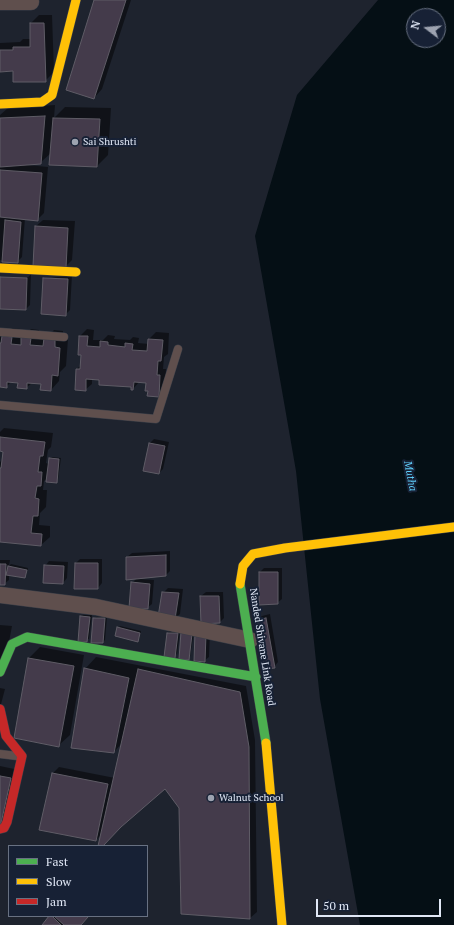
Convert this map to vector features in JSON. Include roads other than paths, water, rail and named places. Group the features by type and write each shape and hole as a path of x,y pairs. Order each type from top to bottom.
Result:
{"street":[{"path":"0,104 42,102 52,95 76,0"},
{"path":"0,2 31,2"},
{"path":"0,268 76,272"},
{"name":"Nanded Shivane Link Road","path":"282,925 267,750 240,582 243,566 253,554 285,548 454,527"},
{"path":"0,595 96,607 250,640"},
{"path":"0,672 12,644 27,638 256,678"},
{"path":"0,709 6,736 22,756 7,822 4,828 0,828"}],"lane":[{"path":"0,332 64,337"},
{"path":"0,405 156,419 178,349"},
{"path":"0,754 22,756"}],"water":[{"name":"Mutha","path":"378,0 454,0 454,925 360,925 320,699 296,471 255,236 297,95"}],"place":[{"name":"Sai Shrushti","path":"75,142"},
{"name":"Walnut School","path":"211,798"}]}
